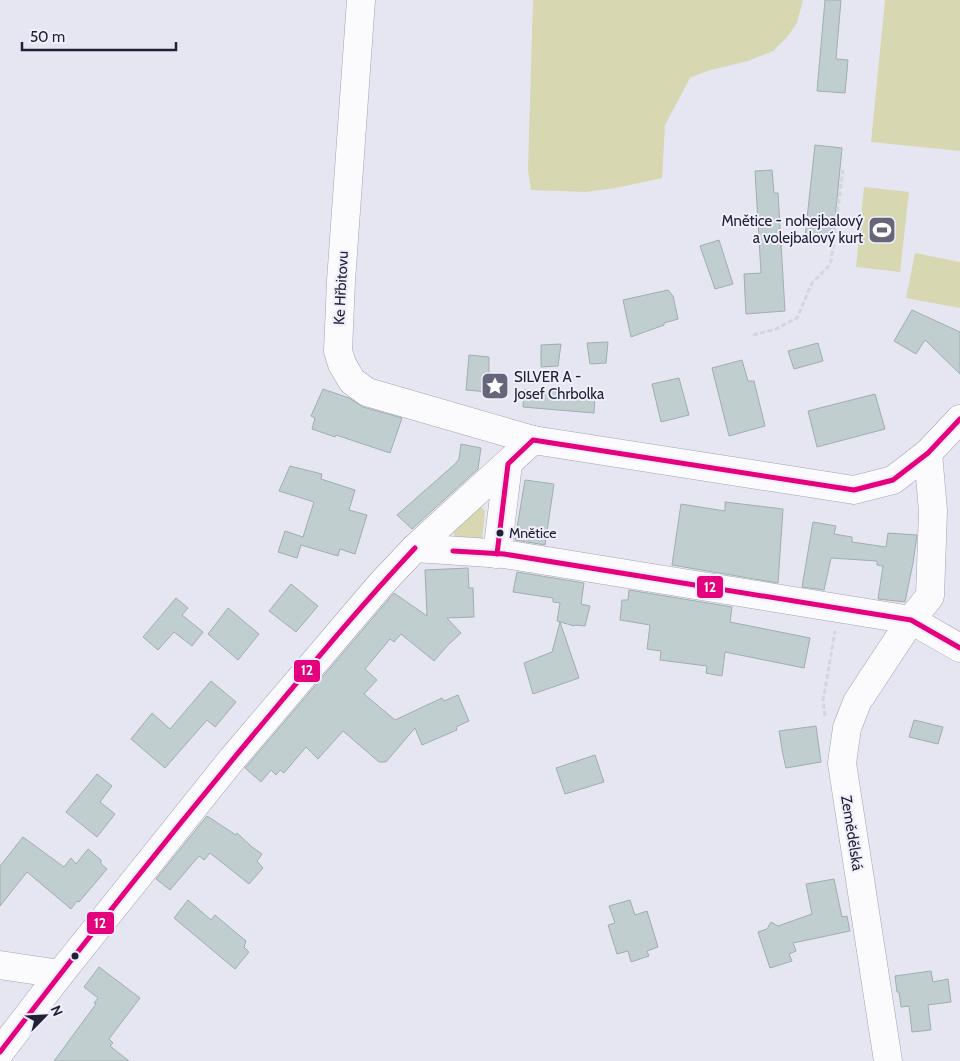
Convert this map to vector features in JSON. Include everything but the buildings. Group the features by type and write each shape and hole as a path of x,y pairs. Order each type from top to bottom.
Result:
{"street":[{"name":"Ke Hřbitovu","path":"361,0 341,281 338,351 342,364 352,381 367,392 533,440 854,490 893,480 928,453 960,419"},
{"path":"0,1052 233,758 381,584 415,548 533,440"},
{"name":"Zemědělská","path":"888,1061 842,764 847,728 858,702 911,620 930,596 933,511 928,453"},
{"path":"497,554 508,464"},
{"path":"415,548 510,555 911,620 960,648"},
{"path":"0,965 60,974"}],"path":[{"path":"753,335 776,329 797,318 812,283 827,268 831,261 843,170"},
{"path":"825,719 823,701 835,630 831,620 832,608"}],"green space":[{"path":"533,0 803,0 797,23 788,36 773,51 748,61 707,71 690,78 665,125 662,178 616,188 585,192 531,190 528,170"},
{"path":"885,0 960,0 960,151 871,142"},
{"name":"Mnětice - nohejbalový a volejbalový kurt","path":"864,187 909,192 900,272 856,267"},
{"path":"915,253 960,262 960,308 906,298"},
{"path":"480,508 483,508 485,511 482,540 456,538 454,530"}],"transit line":[{"name":"12","path":"497,554 508,464 533,440 854,490 893,480 928,453 960,419"},
{"name":"12","path":"0,1052 204,794 343,628 415,548"},
{"name":"12","path":"453,551 504,554 911,620 960,648"}],"place":[{"name":"Mnětice - nohejbalový a volejbalový kurt","path":"882,230"},
{"name":"SILVER A - Josef Chrbolka","path":"495,386"},
{"name":"Mnětice","path":"500,533"}]}
